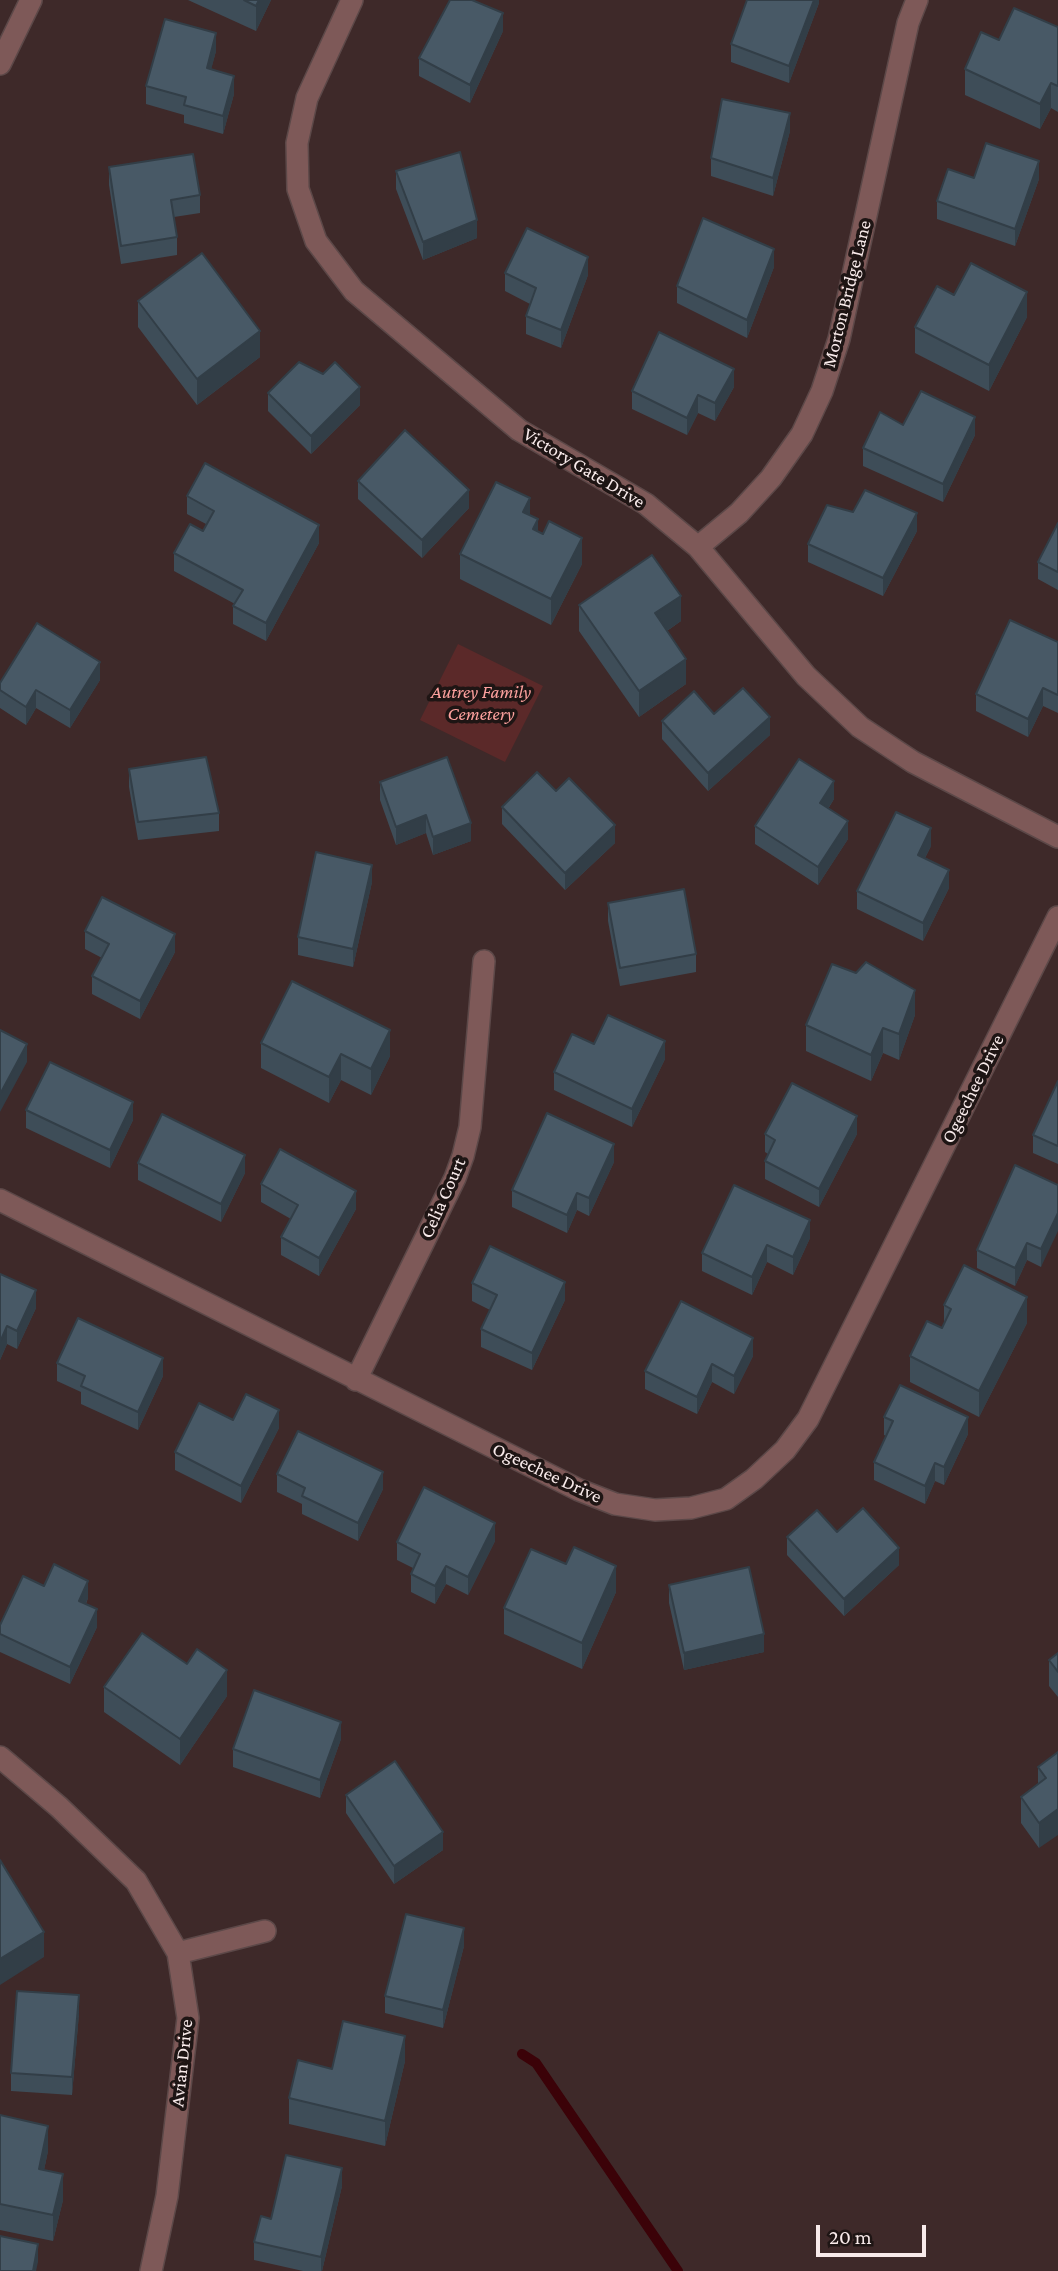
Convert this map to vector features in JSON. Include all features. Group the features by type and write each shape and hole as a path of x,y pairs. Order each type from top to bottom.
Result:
{"street":[{"path":"0,64 31,0"},
{"name":"Victory Gate Drive","path":"352,0 307,98 297,143 298,189 316,241 354,291 519,430 646,504 698,547 806,676 860,727 913,762 1058,837"},
{"name":"Morton Bridge Lane","path":"698,547 739,513 771,478 802,434 822,391 839,339 908,23 917,0"},
{"name":"Ogeechee Drive","path":"0,1200 579,1490 615,1504 655,1510 691,1508 726,1499 754,1479 785,1450 808,1419 1058,917"},
{"name":"Celia Court","path":"356,1380 455,1178 463,1156 470,1127 484,961"},
{"name":"Avian Drive","path":"0,1757 59,1807 136,1881 178,1953 188,2018 167,2196 151,2271"},
{"path":"178,1953 265,1931"}],"green space":[{"name":"Autrey Family Cemetery","path":"458,644 543,686 505,762 420,720"}],"building":[{"path":"244,0 259,0 256,6"},
{"path":"450,0 472,0 503,13 470,85 419,58"},
{"path":"747,0 814,0 789,66 731,44"},
{"path":"1014,8 1058,27 1058,86 1051,83 1040,104 965,69 981,32 999,40"},
{"path":"165,19 216,33 207,68 234,76 223,116 184,105 186,97 146,86"},
{"path":"722,99 790,113 773,178 711,158"},
{"path":"986,143 1039,161 1015,229 937,201 948,169 974,178"},
{"path":"460,152 477,220 423,242 396,171"},
{"path":"193,154 200,195 171,200 177,237 121,246 109,167"},
{"path":"703,218 774,249 747,320 677,286"},
{"path":"527,228 588,257 561,330 526,316 536,288 505,273"},
{"path":"202,253 260,331 197,379 138,301"},
{"path":"971,263 1027,292 989,365 915,327 937,286 954,295"},
{"path":"659,332 734,369 715,403 698,395 687,418 632,391"},
{"path":"299,362 323,374 335,362 360,387 311,436 268,393"},
{"path":"921,391 975,417 943,484 863,448 880,412 903,425"},
{"path":"405,430 469,490 422,540 358,481"},
{"path":"205,463 319,525 266,623 233,606 243,590 174,553 190,524 203,531 214,511 187,496"},
{"path":"496,482 530,498 523,512 538,519 533,529 543,534 549,521 582,538 551,599 460,554"},
{"path":"865,490 917,513 883,578 808,544 827,505 853,512"},
{"path":"1058,523 1058,572 1038,562"},
{"path":"652,555 681,596 655,613 686,659 639,691 579,605"},
{"path":"1010,620 1058,642 1058,695 1043,688 1028,719 976,694"},
{"path":"37,623 100,662 70,710 36,690 26,707 0,690 0,683"},
{"path":"743,688 770,717 708,773 662,721 694,691 714,714"},
{"path":"206,757 219,813 138,822 129,769"},
{"path":"447,757 471,823 433,837 426,815 396,827 380,782"},
{"path":"799,759 834,781 820,803 848,821 818,867 755,826"},
{"path":"537,772 556,791 569,778 615,825 565,873 502,807"},
{"path":"896,812 931,828 918,855 949,870 923,923 857,891"},
{"path":"316,852 372,865 353,949 298,937"},
{"path":"684,889 696,954 620,968 608,903"},
{"path":"102,897 175,934 140,1001 92,976 109,944 85,931"},
{"path":"866,962 915,990 899,1034 883,1028 871,1055 806,1025 832,964 856,973"},
{"path":"292,981 390,1030 371,1069 341,1054 329,1077 261,1043"},
{"path":"608,1015 665,1041 632,1109 554,1072 572,1034 594,1044"},
{"path":"0,1030 27,1044 0,1094"},
{"path":"50,1062 133,1102 110,1150 26,1110"},
{"path":"1058,1081 1058,1146 1033,1135"},
{"path":"792,1083 857,1116 819,1189 765,1161 775,1140 765,1134"},
{"path":"547,1113 614,1144 589,1198 577,1193 567,1215 512,1190"},
{"path":"162,1114 245,1155 221,1204 138,1163"},
{"path":"280,1149 356,1191 319,1258 281,1237 298,1205 261,1184"},
{"path":"1015,1165 1058,1185 1058,1213 1041,1249 1027,1243 1015,1268 977,1250"},
{"path":"734,1185 810,1220 793,1257 767,1245 752,1277 702,1253"},
{"path":"490,1246 565,1282 532,1353 481,1329 497,1295 472,1283"},
{"path":"964,1265 1027,1297 979,1391 910,1356 927,1321 942,1328 951,1309 944,1305"},
{"path":"0,1274 36,1290 17,1331 7,1326 0,1342"},
{"path":"681,1301 753,1338 734,1376 712,1364 697,1397 645,1371"},
{"path":"78,1318 163,1358 138,1412 81,1386 85,1376 57,1363"},
{"path":"900,1385 968,1417 944,1467 935,1463 925,1486 874,1462 893,1421 884,1417"},
{"path":"246,1394 279,1410 241,1486 175,1452 199,1403 233,1420"},
{"path":"298,1431 383,1472 358,1523 302,1496 305,1488 277,1474"},
{"path":"424,1487 495,1523 468,1577 446,1566 435,1586 411,1574 420,1554 397,1542"},
{"path":"863,1508 899,1548 844,1599 787,1537 817,1510 837,1532"},
{"path":"574,1547 616,1566 582,1643 504,1608 531,1549 566,1564"},
{"path":"54,1564 88,1581 79,1601 97,1609 70,1667 0,1634 0,1625 23,1576 44,1586"},
{"path":"749,1567 764,1634 684,1653 669,1585"},
{"path":"142,1633 187,1664 197,1649 227,1670 180,1739 104,1687"},
{"path":"1058,1653 1058,1672 1049,1660"},
{"path":"254,1690 341,1722 320,1780 233,1749"},
{"path":"1058,1752 1058,1809 1039,1823 1021,1797 1046,1778 1038,1767"},
{"path":"395,1761 443,1832 394,1866 346,1795"},
{"path":"0,1860 44,1932 0,1959"},
{"path":"406,1914 464,1928 443,2010 385,1996"},
{"path":"17,1991 79,1995 72,2077 11,2073"},
{"path":"343,2021 405,2036 385,2121 289,2098 298,2060 332,2069"},
{"path":"0,2115 48,2126 39,2169 63,2174 53,2215 0,2204"},
{"path":"286,2155 342,2168 321,2257 254,2242 261,2216 271,2219"},
{"path":"0,2236 38,2244 33,2271 0,2271"}],"waterway":[{"path":"522,2054 536,2063 678,2271"}]}
